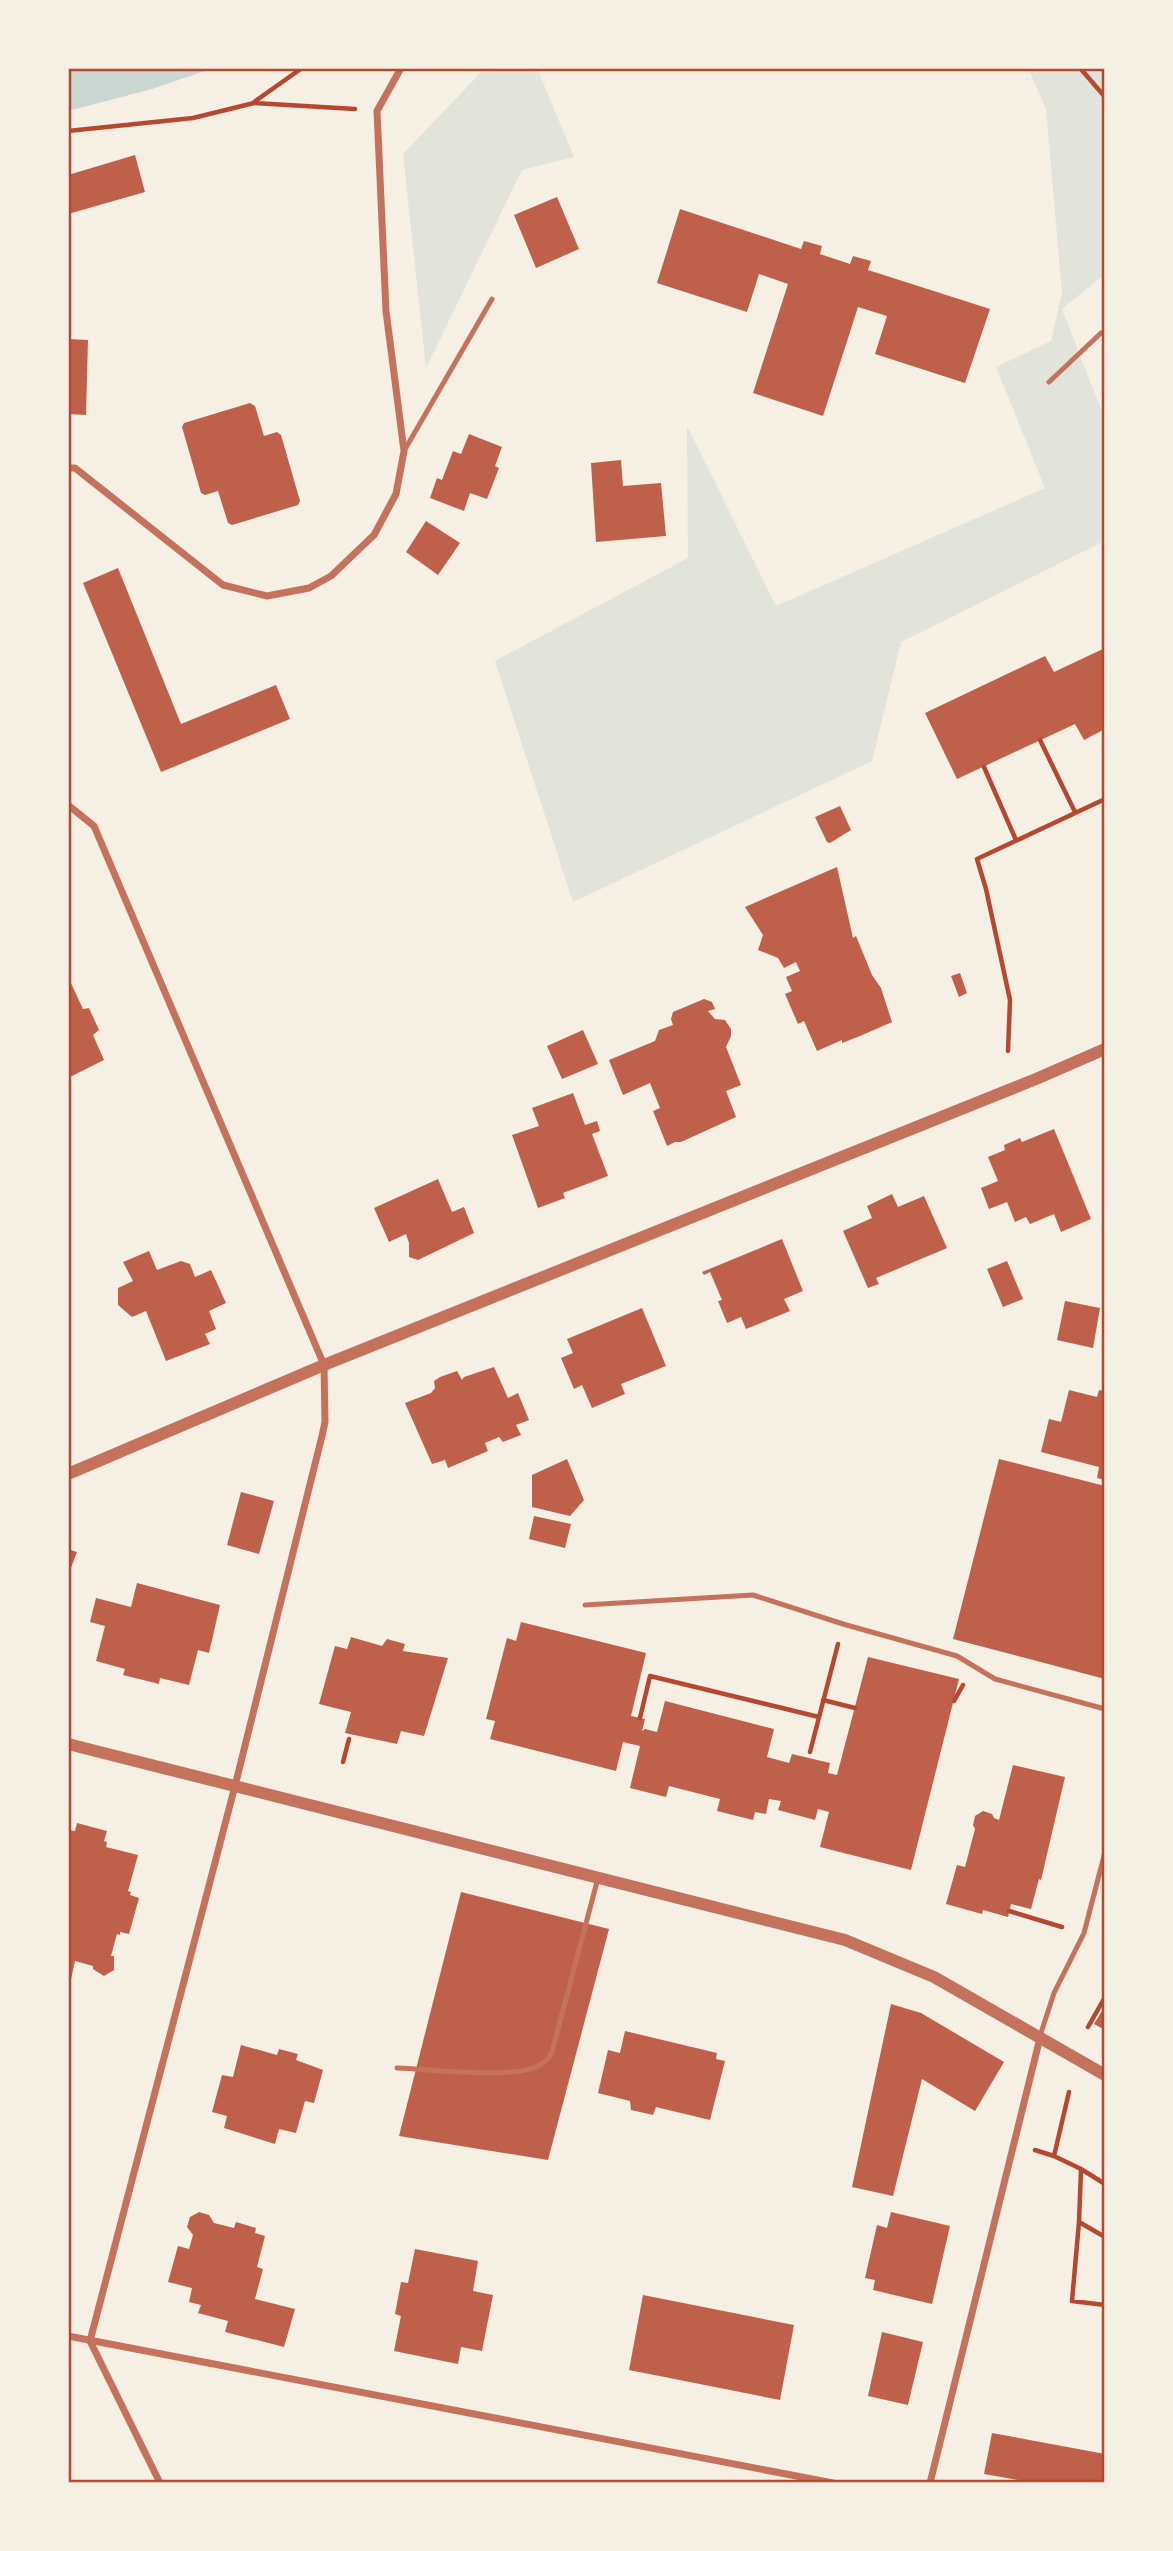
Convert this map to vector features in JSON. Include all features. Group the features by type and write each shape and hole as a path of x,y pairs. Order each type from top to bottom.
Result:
{"street":[{"path":"68,468 75,468 223,585 267,596 309,588 331,576 374,535 396,494 404,451 386,311 377,111 401,68"},
{"path":"68,804 94,826 324,1365 325,1422 235,1786 90,2341 160,2483"},
{"path":"68,1474 324,1365 1010,1090 1105,1049"},
{"path":"68,1744 845,1940 934,1977 1105,2075"},
{"path":"930,2483 1040,2038"},
{"path":"68,2336 833,2483"}],"lane":[{"path":"404,451 492,299"},
{"path":"1049,382 1104,333"},
{"path":"585,1605 753,1595 957,1656 995,1679 1105,1709"},
{"path":"1040,2038 1054,1993 1084,1933 1102,1874 1105,1852"},
{"path":"397,2068 498,2073 520,2071 544,2063 552,2052 598,1878"}],"path":[{"path":"254,103 302,68"},
{"path":"1080,68 1105,97"},
{"path":"68,131 193,118 254,103 377,111"},
{"path":"1040,740 1075,813"},
{"path":"984,767 1016,840"},
{"path":"1009,1051 1010,1000 986,889 976,859 1105,799"},
{"path":"810,1752 843,1624"},
{"path":"640,1718 650,1676 819,1717"},
{"path":"823,1700 855,1708"},
{"path":"343,1762 348,1739"},
{"path":"1009,1912 1084,1933"},
{"path":"1088,2027 1105,1997"},
{"path":"1069,2092 1054,2156 1105,2183"},
{"path":"1081,2169 1072,2301 1105,2305"},
{"path":"1079,2222 1105,2237"}],"shaded area":[{"path":"68,68 213,68 152,89 68,111"},
{"path":"485,68 537,68 574,157 522,170 426,368 403,154"},
{"path":"1028,68 1105,68 1105,274 1062,309 1105,420 1105,541 901,642 872,761 573,902 495,661 688,558 687,426 776,606 1045,488 996,367 1051,341 1062,293 1046,109"}],"building":[{"path":"135,155 145,192 68,214 68,175"},
{"path":"557,197 579,249 536,268 514,215"},
{"path":"680,209 801,249 804,241 822,246 820,254 850,264 853,256 871,261 868,270 990,309 965,383 875,354 887,316 858,307 823,416 753,393 788,284 759,274 747,312 657,283"},
{"path":"68,339 88,340 86,415 68,414"},
{"path":"250,403 255,406 264,436 277,432 281,435 300,501 298,505 232,525 228,523 218,491 205,495 201,493 182,427 184,423"},
{"path":"469,434 502,447 495,466 499,468 487,499 470,493 464,511 430,498 437,478 442,480 453,451 461,454"},
{"path":"621,460 623,486 661,483 666,536 596,542 591,463"},
{"path":"426,521 460,543 438,575 406,552"},
{"path":"118,568 181,724 276,685 290,719 161,772 83,583"},
{"path":"1105,648 1105,729 1084,740 1075,724 957,779 925,713 1045,656 1054,672"},
{"path":"840,806 851,830 830,843 815,817"},
{"path":"837,867 853,938 856,936 872,975 881,988 892,1022 817,1051 804,1021 798,1024 785,994 792,991 786,977 800,971 796,962 784,968 778,958 758,950 763,935 745,907"},
{"path":"960,973 967,993 959,997 951,976"},
{"path":"70,981 83,1009 89,1008 99,1030 93,1035 104,1060 68,1078 68,982"},
{"path":"704,999 712,1002 715,1009 708,1011 715,1019 725,1020 731,1029 726,1047 741,1085 726,1091 736,1117 667,1146 653,1111 660,1108 650,1083 623,1095 609,1060 655,1041 659,1030 673,1025 673,1012"},
{"path":"583,1030 598,1064 562,1079 547,1046"},
{"path":"573,1093 585,1125 597,1121 600,1131 592,1134 608,1176 563,1193 565,1198 538,1208 512,1135 539,1126 532,1108"},
{"path":"1054,1129 1091,1219 1061,1232 1054,1214 1030,1224 1026,1217 1015,1222 1007,1202 989,1209 981,1188 998,1181 988,1157 1005,1150 1004,1145 1020,1138 1022,1142"},
{"path":"438,1179 452,1212 464,1207 474,1233 418,1260 409,1257 406,1234 389,1242 374,1208"},
{"path":"892,1194 898,1207 924,1196 947,1248 876,1278 879,1284 868,1288 843,1231 872,1218 867,1206"},
{"path":"782,1239 803,1291 784,1299 790,1311 746,1329 741,1317 727,1323 718,1301 722,1300 710,1272 704,1275 702,1272"},
{"path":"149,1251 157,1270 181,1261 190,1264 195,1277 211,1270 226,1303 209,1311 216,1329 205,1334 210,1344 166,1361 146,1311 132,1317 118,1305 118,1288 133,1281 123,1262"},
{"path":"1007,1261 1023,1299 1003,1307 987,1269"},
{"path":"1065,1301 1100,1308 1093,1348 1057,1340"},
{"path":"642,1308 666,1366 621,1384 625,1394 592,1408 582,1385 574,1389 561,1358 573,1353 567,1339"},
{"path":"494,1367 508,1398 518,1393 529,1420 516,1425 521,1435 503,1442 499,1437 485,1443 488,1451 448,1468 445,1460 432,1464 405,1403 431,1393 435,1388 434,1381 440,1377 457,1371 462,1380"},
{"path":"1069,1390 1097,1397 1099,1390 1105,1391 1105,1480 1097,1478 1099,1467 1041,1452 1049,1419 1061,1422"},
{"path":"567,1459 584,1500 570,1516 532,1507 532,1475"},
{"path":"999,1459 1105,1486 1105,1679 953,1639"},
{"path":"241,1492 274,1501 259,1554 227,1545"},
{"path":"534,1516 571,1524 565,1548 529,1539"},
{"path":"68,1549 77,1552 69,1573 68,1573"},
{"path":"137,1583 220,1605 209,1653 198,1650 189,1685 160,1678 159,1684 123,1675 125,1669 96,1661 105,1626 90,1622 96,1598 131,1607"},
{"path":"521,1622 646,1653 631,1716 645,1719 642,1731 645,1729 657,1732 665,1701 774,1729 767,1757 789,1763 792,1754 830,1763 828,1773 837,1775 868,1657 959,1679 911,1870 820,1847 829,1812 818,1809 815,1820 778,1810 781,1801 769,1799 766,1814 755,1812 753,1820 717,1811 720,1799 669,1786 666,1797 630,1788 640,1746 623,1742 616,1771 490,1739 495,1721 486,1719 507,1638 516,1641"},
{"path":"351,1637 382,1646 387,1639 405,1644 403,1651 448,1658 424,1736 401,1731 397,1744 345,1733 351,1712 319,1704 335,1646 347,1649"},
{"path":"1013,1765 1065,1777 1041,1880 1039,1879 1031,1909 1011,1904 1008,1917 983,1910 982,1914 946,1904 957,1865 965,1867 975,1829 975,1816 983,1811 999,1820"},
{"path":"77,1823 107,1831 104,1841 107,1842 106,1847 138,1855 128,1891 131,1892 130,1895 139,1898 129,1934 117,1934 111,1956 114,1956 114,1970 104,1976 93,1969 93,1966 75,1961 71,1979 68,1979 68,1830 75,1831"},
{"path":"461,1892 609,1929 548,2160 399,2136"},
{"path":"891,2004 921,2013 1004,2062 975,2111 922,2079 893,2196 852,2187"},
{"path":"1105,2006 1105,2030 1094,2024"},
{"path":"625,2031 717,2053 716,2059 725,2061 710,2120 656,2107 653,2115 631,2110 630,2101 598,2093 608,2050 620,2053"},
{"path":"241,2045 277,2055 279,2049 298,2054 296,2060 323,2070 314,2103 305,2101 296,2133 279,2129 275,2144 224,2128 227,2116 212,2112 222,2075 233,2077"},
{"path":"199,2212 209,2215 214,2223 234,2228 236,2222 256,2228 255,2233 265,2236 257,2267 263,2269 255,2299 295,2309 284,2347 225,2332 228,2321 198,2313 201,2305 189,2302 192,2288 168,2282 178,2246 189,2249 193,2235 187,2227 190,2217"},
{"path":"891,2212 950,2226 932,2304 873,2290 875,2280 865,2278 877,2225 887,2228"},
{"path":"415,2249 478,2261 473,2291 493,2295 482,2351 461,2347 458,2364 394,2351 401,2316 395,2314 401,2282 408,2283"},
{"path":"643,2295 794,2325 780,2400 629,2370"},
{"path":"882,2332 923,2342 908,2405 868,2396"},
{"path":"992,2433 1105,2454 1105,2483 1034,2483 984,2474"}]}
